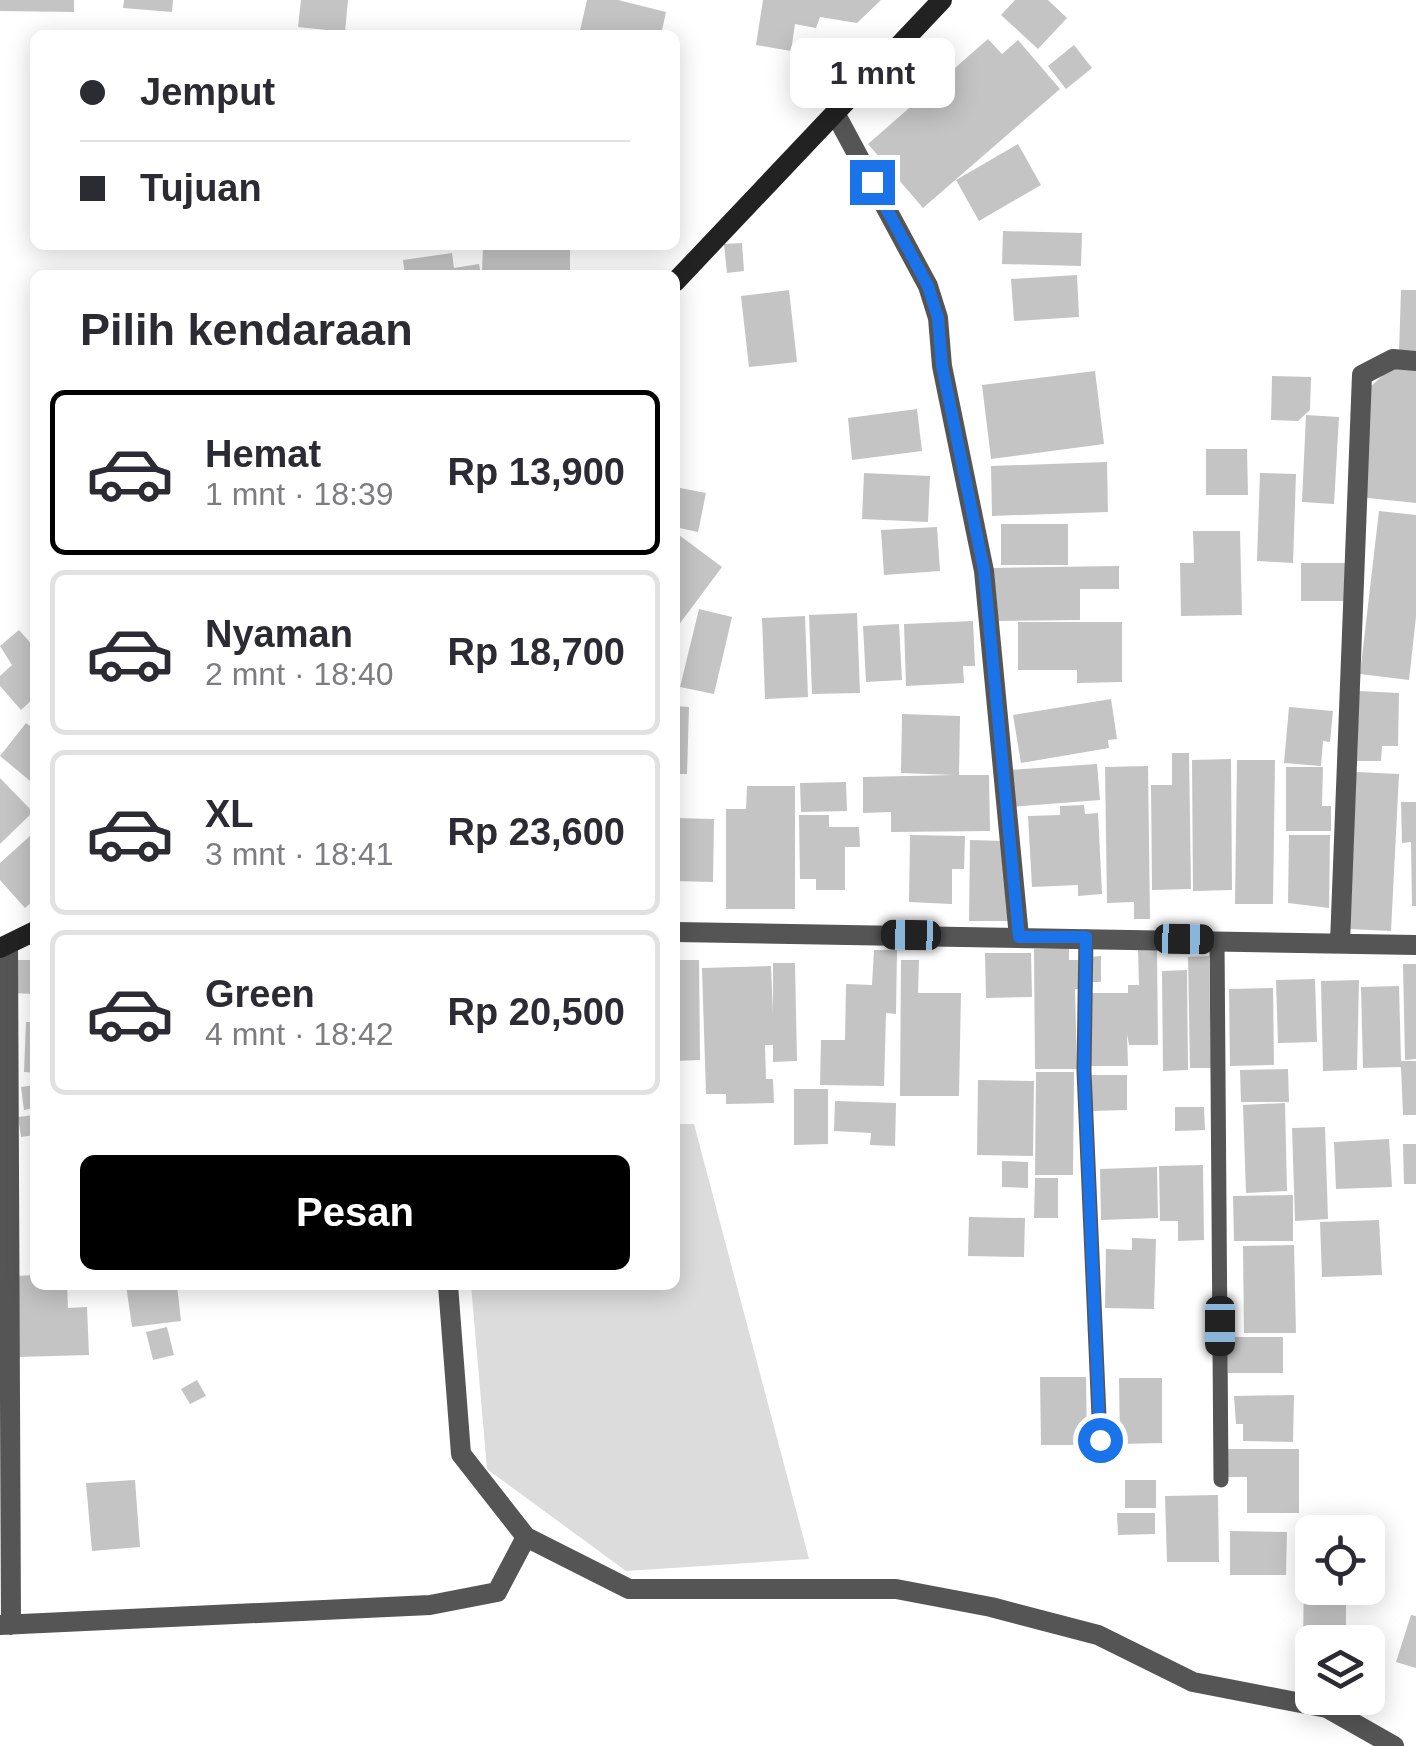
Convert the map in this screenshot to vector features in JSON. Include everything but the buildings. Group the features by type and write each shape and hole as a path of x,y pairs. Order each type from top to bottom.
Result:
{"main road":[{"path":"680,277 942,0"},
{"path":"4,948 30,934"}],"street":[{"path":"835,113 928,286 938,318 942,366 984,570 1019,937"},
{"path":"1340,943 1362,375 1393,359 1416,361"},
{"path":"680,932 1416,944"},
{"path":"4,948 13,1130 5,1625 430,1605 496,1592 526,1537"},
{"path":"448,1290 461,1454 526,1537 630,1589 896,1590 991,1606 1098,1635 1193,1682 1327,1708 1394,1746"}],"lane":[{"path":"1086,937 1084,1072 1100,1440"},
{"path":"1217,940 1221,1480"}],"shaded area":[{"path":"680,1124 694,1124 809,1559 626,1571 487,1469 471,1290 680,1290"}],"route":[{"path":"872,182 928,286 938,318 942,366 984,570 1019,937 1086,937 1084,1072 1100,1440"}]}
